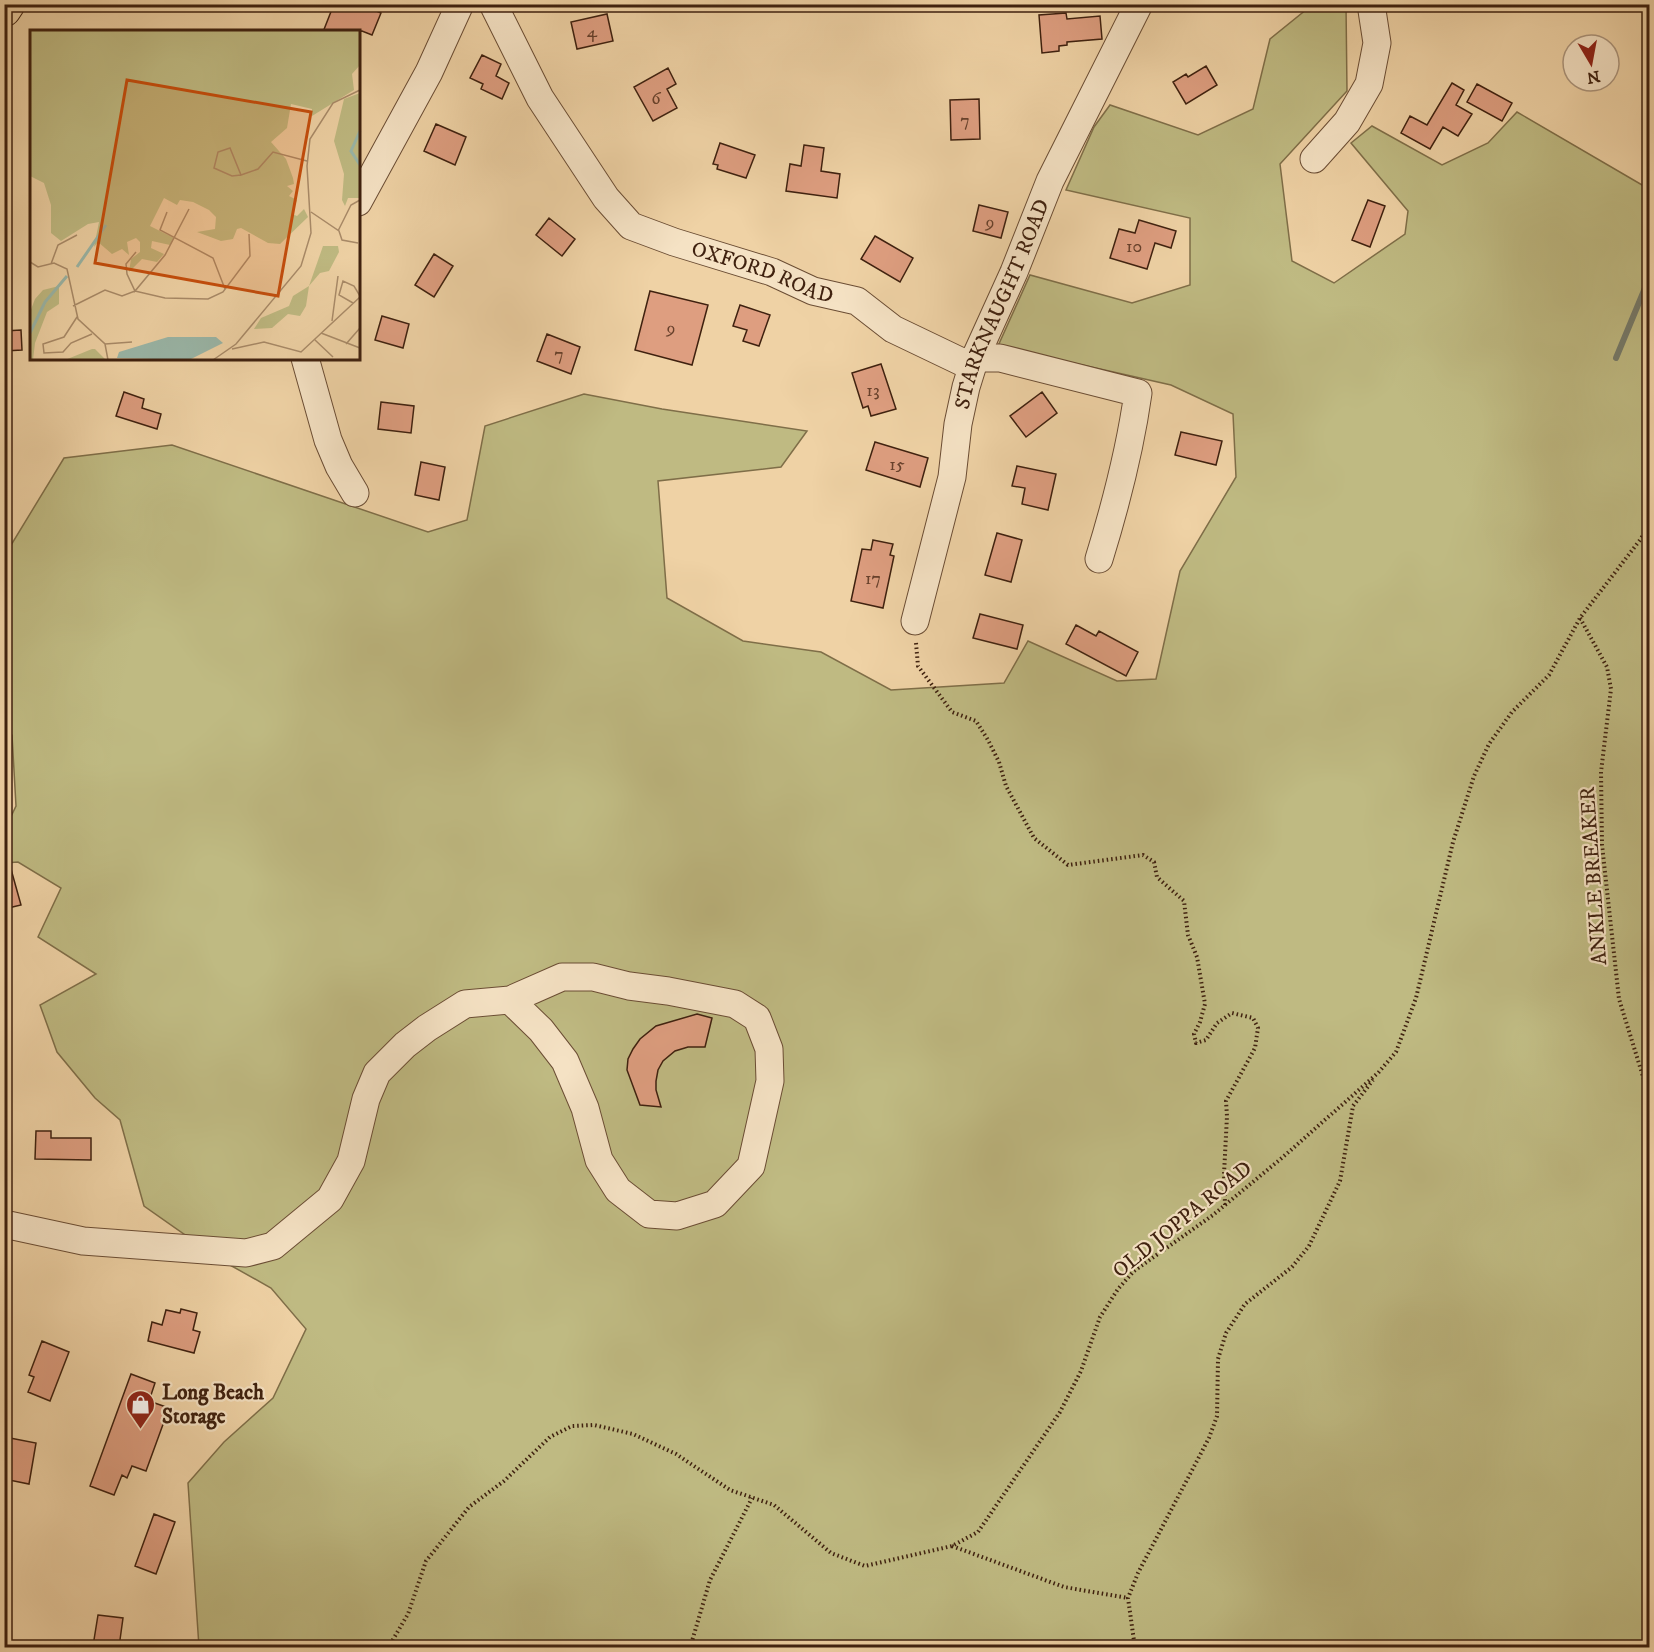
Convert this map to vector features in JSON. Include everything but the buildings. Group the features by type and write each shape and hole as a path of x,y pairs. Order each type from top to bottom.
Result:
{"main road":[{"path":"4,10 8,4"}],"street":[{"path":"360,198 429,72 460,4"},
{"name":"OXFORD ROAD","path":"493,4 540,98 606,198 631,226 674,242 772,272 813,291 857,302 893,329 964,363 975,358 1000,358 1138,393 1131,440 1099,559"},
{"name":"STARKNAUGHT ROAD","path":"915,621 952,477 958,424 975,358 1014,272 1050,181 1138,4"},
{"path":"1314,159 1347,122 1369,84 1377,43 1371,4"},
{"path":"306,360 328,440 339,466 355,493"},
{"path":"4,1224 83,1241 246,1253 273,1246 330,1199 351,1161 366,1099 377,1073 412,1039 465,1004 510,1000 562,977 593,977 628,986 735,1004 757,1018 769,1048 770,1081 751,1166 715,1204 677,1216 649,1214 618,1190 599,1160 585,1108 565,1061 541,1030 510,1000"}],"path":[{"name":"OLD JOPPA ROAD","path":"388,1647 408,1614 426,1561 469,1507 504,1481 550,1437 572,1426 594,1425 633,1434 676,1454 730,1490 774,1505 831,1553 865,1566 952,1545 978,1532 1060,1412 1081,1371 1100,1317 1118,1289 1134,1271 1225,1205 1283,1157 1378,1073 1396,1052 1416,998 1453,842 1474,776 1489,744 1512,712 1550,675 1580,618 1650,524"},
{"name":"ANKLE BREAKER","path":"1580,618 1607,667 1611,689 1601,772 1602,844 1619,999 1650,1099"},
{"path":"915,621 918,666 952,712 976,721 999,762 1006,786 1034,838 1068,865 1143,855 1154,862 1157,877 1184,901 1188,935 1197,957 1205,1004 1194,1034 1196,1043 1206,1040 1217,1023 1232,1013 1253,1018 1258,1028 1255,1048 1226,1101 1225,1205"},
{"path":"1135,1647 1128,1598 1138,1573 1209,1438 1216,1416 1218,1359 1226,1333 1245,1304 1292,1267 1308,1246 1340,1181 1353,1106 1378,1073"},
{"path":"690,1647 710,1580 752,1498"},
{"path":"952,1545 1064,1587 1128,1598"}],"shaded area":[{"path":"1312,5 1346,5 1347,91 1280,164 1292,261 1334,283 1405,234 1408,211 1351,143 1372,126 1442,165 1488,143 1517,112 1649,189 1649,1647 199,1647 188,1483 224,1442 273,1398 306,1329 271,1288 221,1260 144,1206 120,1120 95,1098 57,1052 40,1005 96,974 38,937 61,888 18,862 5,863 4,831 16,806 12,735 4,733 5,555 64,458 172,445 428,532 467,520 485,426 584,394 662,409 807,431 781,467 658,481 667,598 743,641 821,652 891,690 1004,683 1028,641 1117,681 1156,679 1180,571 1236,477 1233,414 1171,385 998,346 1030,275 1132,303 1190,285 1190,218 1066,190 1094,127 1110,105 1198,135 1253,109 1270,39"}],"waterway":[{"path":"1616,358 1650,276"}],"place":[{"name":"Long Beach Storage","path":"141,1430"}]}
